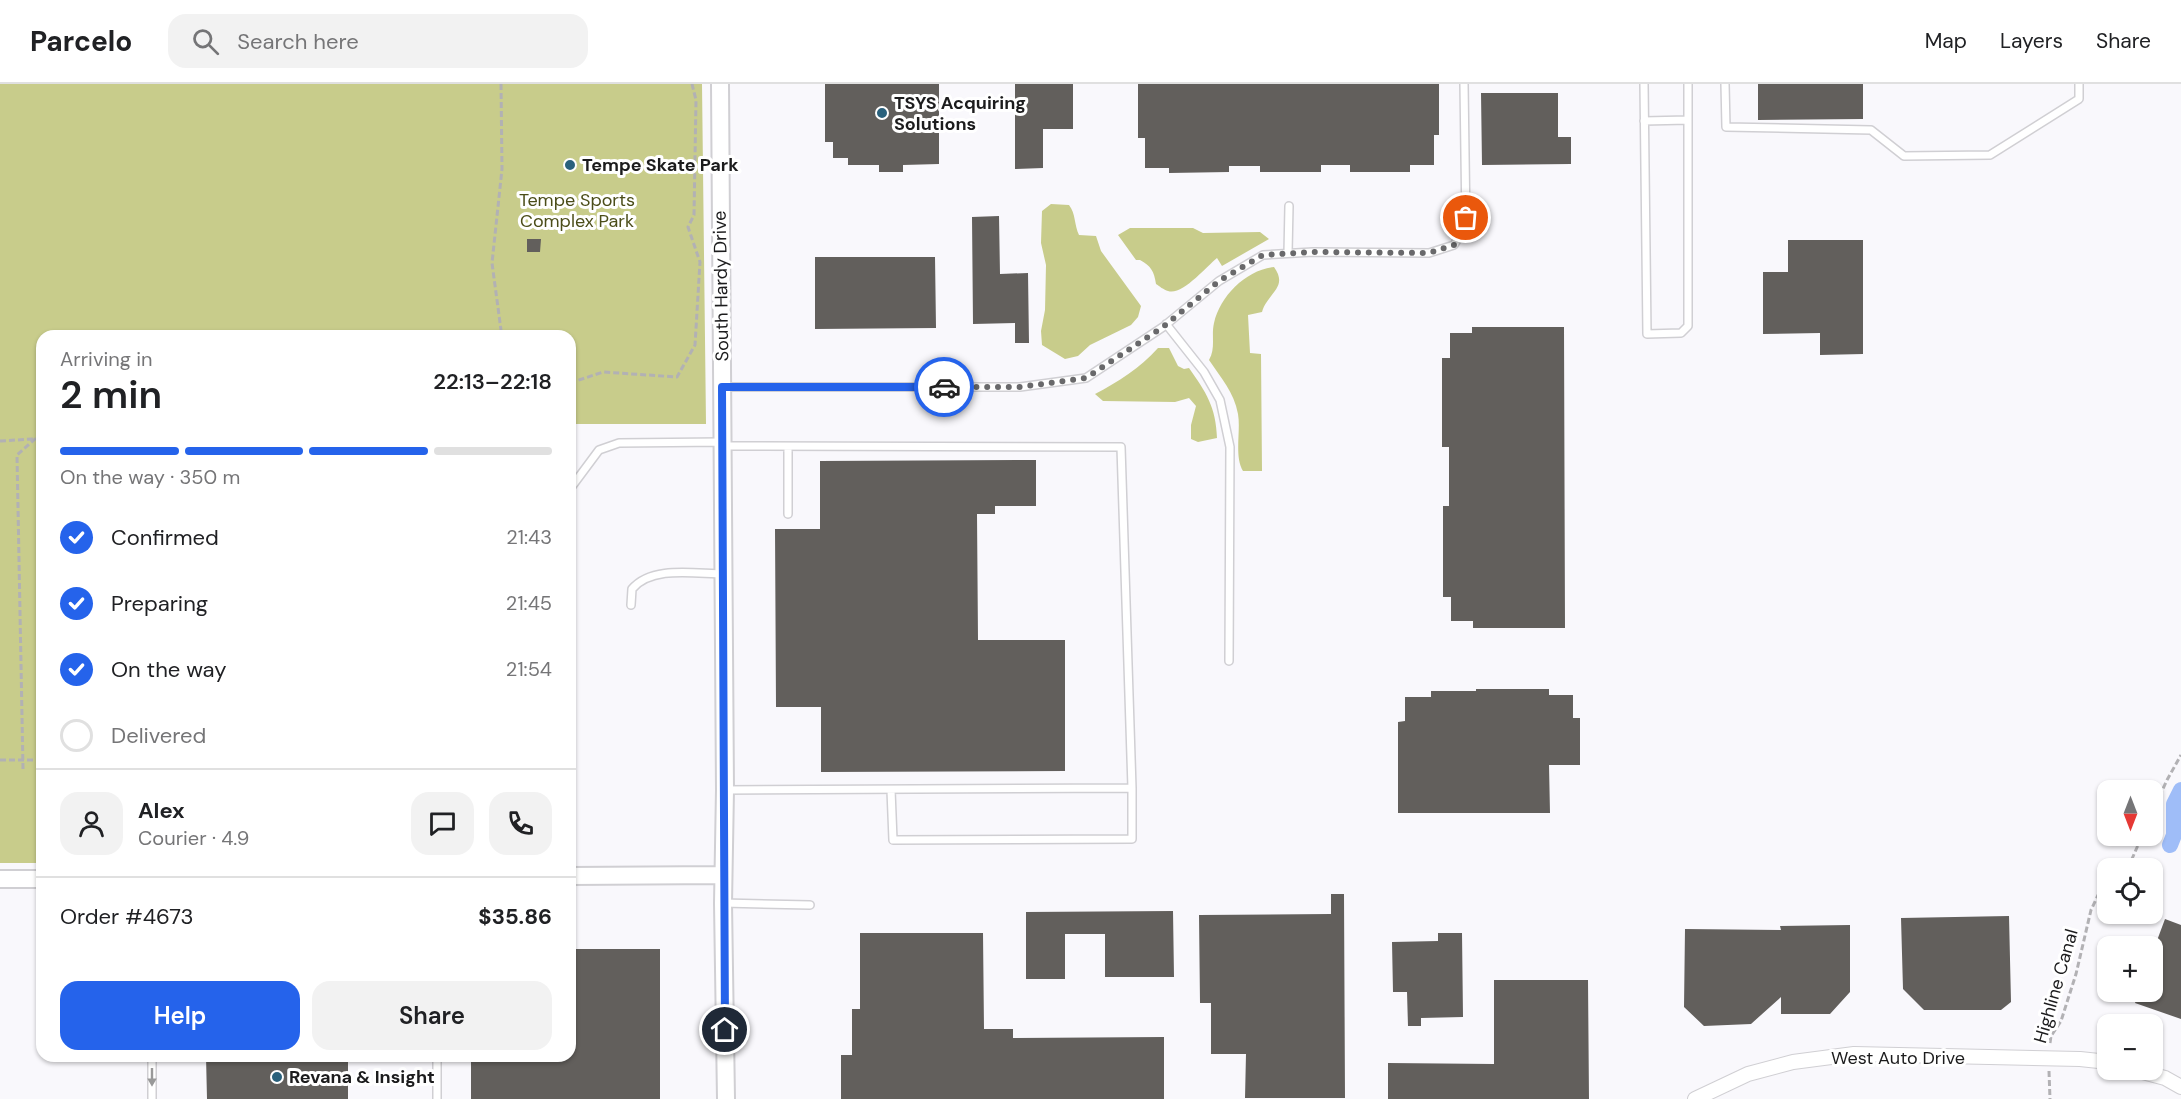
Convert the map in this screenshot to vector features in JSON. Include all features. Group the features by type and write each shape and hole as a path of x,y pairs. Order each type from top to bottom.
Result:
{"street":[{"name":"South Hardy Drive","path":"720,84 725,790 723,903 726,1099"},
{"path":"576,876 723,875"},
{"path":"0,879 36,879"},
{"name":"West Auto Drive","path":"1695,1099 1748,1074 1793,1062 1854,1054 2097,1061"},
{"path":"2163,1077 2181,1087"}],"lane":[{"path":"722,387 1020,387 1086,378 1166,324 1219,281 1263,255 1429,253 1454,245 1466,225 1464,84"},
{"path":"1644,84 1647,334 1681,333 1688,326 1688,84"},
{"path":"1725,84 1726,127 1871,130 1904,156 1915,156 1990,155 2079,99 2079,84"},
{"path":"1644,121 1688,120"},
{"path":"1288,206 1288,253"},
{"path":"1166,324 1203,372 1220,400 1230,447 1229,661"},
{"path":"576,481 599,450 619,443 788,447 1121,447 1132,839 893,840 891,790"},
{"path":"788,447 788,514"},
{"path":"631,605 632,589 642,579 650,576 667,573 724,574"},
{"path":"725,790 1132,788"},
{"path":"723,903 810,905"},
{"path":"152,1062 152,1099"},
{"path":"437,1062 437,1099"}],"path":[{"path":"501,84 501,170 492,263 501,330"},
{"path":"576,381 603,372 677,377 695,345 700,262 688,227 694,215 696,100 692,84"},
{"path":"0,441 35,439"},
{"path":"23,769 17,455 35,439"},
{"path":"2163,789 2181,755"},
{"path":"0,760 36,760"},
{"name":"Highline Canal","path":"2050,1099 2048,1085 2051,1036 2061,1021 2091,910 2097,897"}],"green space":[{"name":"Tempe Sports Complex Park","path":"0,84 702,84 706,424 576,424 576,330 36,330 36,863 0,863"},
{"path":"1051,204 1069,205 1079,235 1096,236 1101,251 1141,306 1138,317 1131,325 1090,345 1078,356 1065,359 1042,345 1046,265 1041,243 1042,211"},
{"path":"1130,228 1193,228 1203,233 1260,232 1269,239 1222,266 1217,258 1187,285 1174,291 1168,291 1156,284 1151,269 1144,262 1136,260 1118,235"},
{"path":"1274,267 1279,280 1276,290 1262,312 1248,315 1250,353 1261,354 1262,471 1243,471 1238,451 1239,421 1236,406 1209,360 1212,351 1213,328 1222,303 1236,286 1254,273"},
{"path":"1158,348 1169,348 1178,366 1184,369 1189,368 1209,400 1215,417 1217,438 1198,442 1191,439 1191,425 1196,406 1189,398 1175,402 1103,401 1095,394 1128,374"}],"building":[{"name":"TSYS Acquiring Solutions","path":"825,84 939,84 939,164 903,165 903,172 879,172 879,165 848,165 848,158 833,158 833,142 825,142"},
{"path":"1015,84 1073,84 1073,129 1043,129 1043,168 1015,169"},
{"path":"1138,84 1439,84 1439,135 1434,135 1434,165 1410,165 1410,172 1350,172 1350,165 1321,165 1321,172 1260,172 1260,166 1229,166 1229,172 1169,173 1169,168 1145,168 1145,138 1138,138"},
{"path":"1758,84 1863,84 1863,119 1758,120"},
{"path":"1481,93 1558,93 1558,137 1571,137 1571,164 1482,165"},
{"path":"999,216 1000,274 1028,273 1029,343 1015,343 1015,323 973,324 972,217"},
{"path":"527,239 541,239 540,252 527,252"},
{"path":"1788,240 1863,240 1863,354 1820,355 1820,333 1763,334 1763,272 1788,272"},
{"path":"815,257 935,257 936,328 815,329"},
{"path":"1472,327 1564,327 1565,628 1473,628 1473,621 1451,621 1451,597 1443,597 1443,506 1449,506 1449,447 1442,447 1442,358 1450,358 1450,333 1472,333"},
{"path":"1036,460 1036,506 995,506 995,514 977,514 978,640 1065,640 1065,771 821,772 821,707 776,707 775,529 820,529 820,461"},
{"path":"1476,689 1549,689 1549,695 1573,695 1573,718 1580,718 1580,765 1549,765 1550,813 1398,813 1398,722 1405,721 1405,697 1431,697 1431,691 1476,691"},
{"path":"1331,894 1344,894 1345,1098 1245,1098 1246,1054 1211,1054 1211,1003 1200,1003 1199,915 1331,914"},
{"path":"1173,911 1174,977 1105,977 1105,934 1065,934 1065,979 1026,979 1026,912"},
{"path":"2009,916 2011,1002 2001,1010 1924,1010 1903,989 1901,918"},
{"path":"2165,919 2181,925 2181,1019 2135,1003 2163,1002 2163,936 2159,936"},
{"path":"1850,925 1850,992 1830,1014 1781,1014 1781,997 1751,1024 1704,1026 1684,1007 1685,929 1781,930 1780,926"},
{"path":"860,933 983,933 984,1029 1013,1029 1013,1038 1164,1037 1164,1099 841,1099 841,1055 852,1055 852,1009 860,1009"},
{"path":"1438,933 1462,933 1463,1017 1421,1018 1421,1026 1408,1026 1407,992 1393,992 1392,942 1438,941"},
{"path":"576,949 660,949 660,1099 471,1099 471,1062 576,1062"},
{"path":"1494,980 1588,980 1589,1099 1388,1099 1388,1063 1494,1064"},
{"name":"Revana & Insight","path":"206,1062 348,1062 348,1099 207,1099"}],"waterway":[{"path":"2170,845 2174,835 2174,804 2181,790"}],"way so far":[{"path":"944,387 1020,387 1086,378 1163,327 1219,281 1263,255 1313,252 1429,253 1454,245 1466,225 1466,218"}],"place":[{"name":"TSYS Acquiring Solutions","path":"882,113"},
{"name":"Tempe Skate Park","path":"570,165"},
{"name":"Revana & Insight","path":"277,1077"}],"route":[{"path":"725,1030 722,387 944,387"}]}
